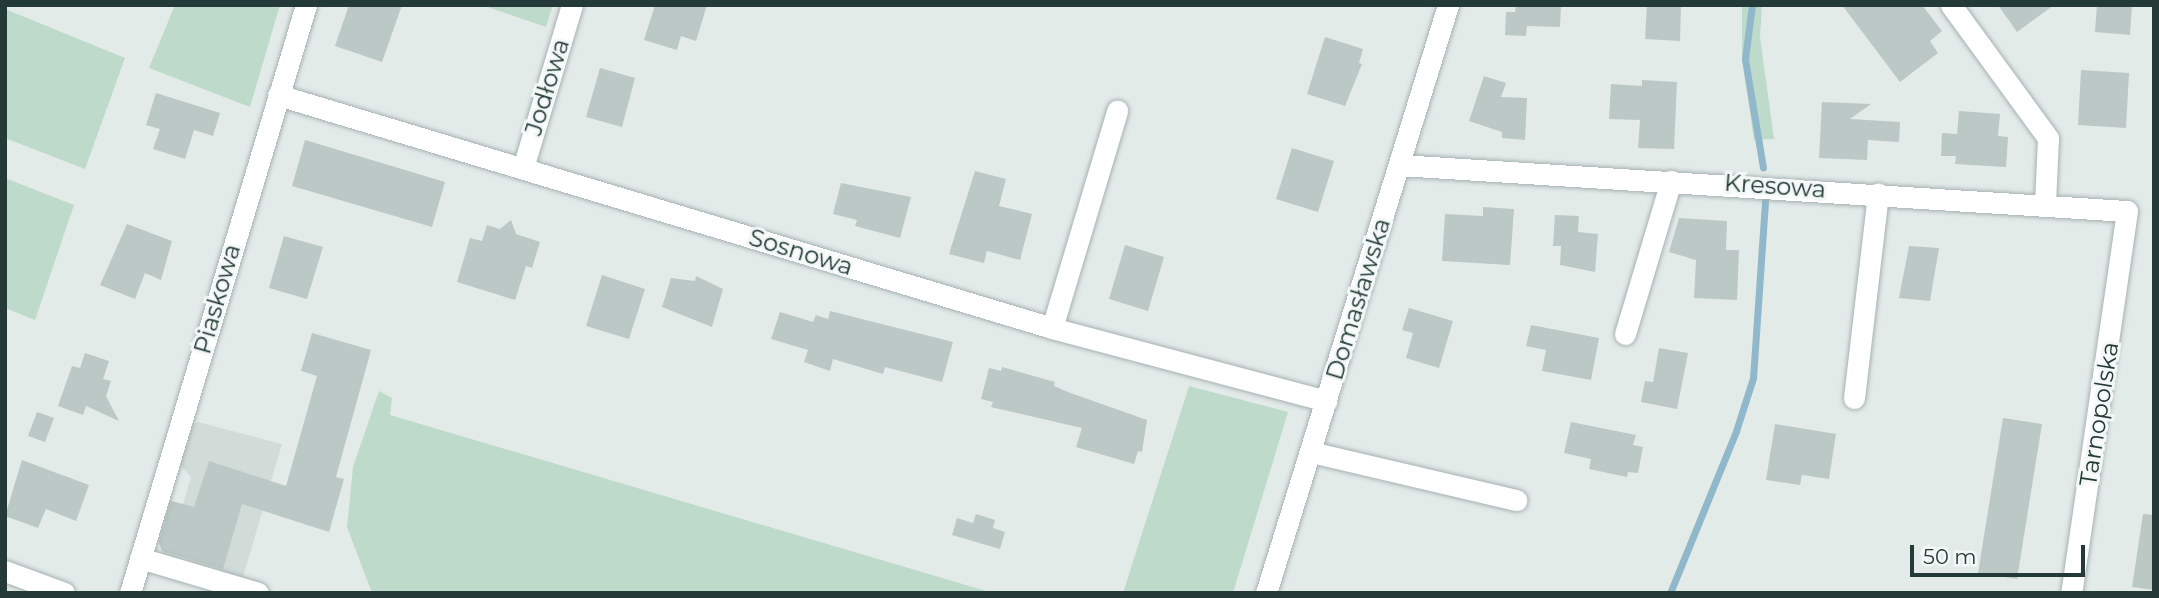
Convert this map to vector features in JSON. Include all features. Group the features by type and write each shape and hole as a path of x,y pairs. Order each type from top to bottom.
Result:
{"street":[{"name":"Piaskowa","path":"130,593 306,5"},
{"name":"Jodłowa","path":"523,169 572,5"},
{"name":"Domasławska","path":"1266,593 1448,5"},
{"path":"1951,5 2048,138 2045,204"},
{"name":"Sosnowa","path":"278,94 1052,328 1326,401"},
{"path":"1052,328 1117,111"},
{"name":"Kresowa","path":"1399,165 1449,172 1671,181 2127,211 2127,234"},
{"path":"1625,334 1671,181"},
{"path":"1854,398 1878,193"},
{"name":"Tarnopolska","path":"2071,593 2127,234"},
{"path":"1311,452 1516,500"},
{"path":"140,558 258,593"},
{"path":"5,571 64,593"}],"shaded area":[{"path":"198,422 282,444 243,577 163,554 157,538 167,500 183,504 191,477 180,465 191,426"}],"green space":[{"path":"175,5 280,5 250,107 149,68"},
{"path":"482,5 553,5 546,27"},
{"path":"1742,5 1762,5 1760,37 1774,139 1754,140 1742,59"},
{"path":"5,9 125,58 85,169 5,138"},
{"path":"5,178 74,205 35,320 5,308"},
{"path":"1189,386 1288,412 1233,593 1123,593"},
{"path":"379,391 392,398 390,415 993,593 372,593 347,527 353,467"}],"building":[{"path":"349,5 402,5 382,62 335,46"},
{"path":"655,5 707,5 696,41 681,36 677,50 644,40"},
{"path":"1516,5 1561,5 1560,27 1527,26 1526,36 1505,35 1506,12 1515,12"},
{"path":"1647,5 1681,5 1680,41 1645,39"},
{"path":"1842,5 1922,5 1942,31 1930,41 1938,53 1900,82"},
{"path":"1998,5 2054,5 2017,32"},
{"path":"2097,5 2132,5 2130,35 2095,32"},
{"path":"1325,37 1363,49 1359,63 1362,64 1345,106 1307,94"},
{"path":"600,68 635,78 622,127 586,117"},
{"path":"2081,70 2129,73 2126,128 2078,125"},
{"path":"1484,76 1506,83 1501,97 1527,98 1525,140 1502,138 1502,132 1469,121"},
{"path":"1642,80 1677,82 1674,149 1638,148 1640,120 1609,119 1611,84 1642,86"},
{"path":"156,93 220,113 213,136 194,130 185,159 153,149 160,129 146,125"},
{"path":"1822,102 1871,104 1850,119 1900,122 1899,142 1868,140 1867,160 1819,158"},
{"path":"1959,111 2000,114 1998,136 2008,137 2006,167 1955,164 1956,156 1941,156 1942,133 1957,134"},
{"path":"305,140 445,182 432,227 292,186"},
{"path":"1292,148 1334,161 1318,212 1276,199"},
{"path":"975,171 1006,179 999,206 1032,214 1020,260 987,251 984,263 949,254"},
{"path":"841,183 911,197 900,238 855,226 857,220 833,214"},
{"path":"1483,207 1514,209 1510,265 1442,261 1445,214 1483,216"},
{"path":"1555,215 1579,216 1578,232 1598,234 1595,272 1560,265 1561,246 1553,246"},
{"path":"1679,218 1727,221 1726,250 1739,250 1737,300 1694,298 1696,260 1669,252"},
{"path":"511,220 516,234 540,242 532,268 526,266 515,300 457,282 470,238 482,241 487,225 500,229"},
{"path":"127,224 172,241 161,280 145,273 135,299 100,285"},
{"path":"284,236 323,247 307,299 269,288"},
{"path":"1125,245 1164,257 1148,311 1109,299"},
{"path":"1909,246 1939,248 1930,301 1899,298"},
{"path":"602,275 645,289 629,339 586,326"},
{"path":"696,276 723,289 712,327 662,307 671,278 695,281"},
{"path":"1409,308 1453,321 1439,368 1406,358 1413,333 1402,330"},
{"path":"830,311 953,342 942,382 885,367 883,374 833,359 830,371 804,362 808,350 771,339 780,312 813,322 816,315 828,319"},
{"path":"1531,325 1599,338 1591,380 1542,371 1546,350 1526,346"},
{"path":"312,333 371,350 336,477 344,479 329,532 242,504 223,569 162,551 159,543 171,501 194,507 209,461 286,486 317,376 301,371"},
{"path":"1659,348 1688,353 1677,409 1641,402 1645,381 1653,382"},
{"path":"85,353 109,361 103,379 111,381 106,396 119,421 86,406 83,415 58,406 72,366 80,368"},
{"path":"1002,367 1055,382 1054,386 1068,392 1147,420 1142,452 1138,451 1134,464 1076,447 1082,428 991,407 993,402 981,399 989,368 1001,371"},
{"path":"37,412 54,418 45,442 28,436"},
{"path":"2003,418 2042,424 2017,579 1978,573"},
{"path":"1571,422 1636,435 1633,445 1643,447 1638,473 1628,472 1627,477 1589,469 1591,459 1564,453"},
{"path":"1775,424 1836,434 1829,479 1802,475 1800,485 1766,480"},
{"path":"22,460 89,485 76,521 46,509 38,528 5,516"},
{"path":"976,514 995,520 993,528 1005,532 1000,549 952,535 957,518 973,523"},
{"path":"2143,514 2154,515 2154,590 2132,587"}],"waterway":[{"path":"1752,5 1745,59 1763,168"},
{"path":"1670,593 1736,431 1753,378 1765,200"}]}
